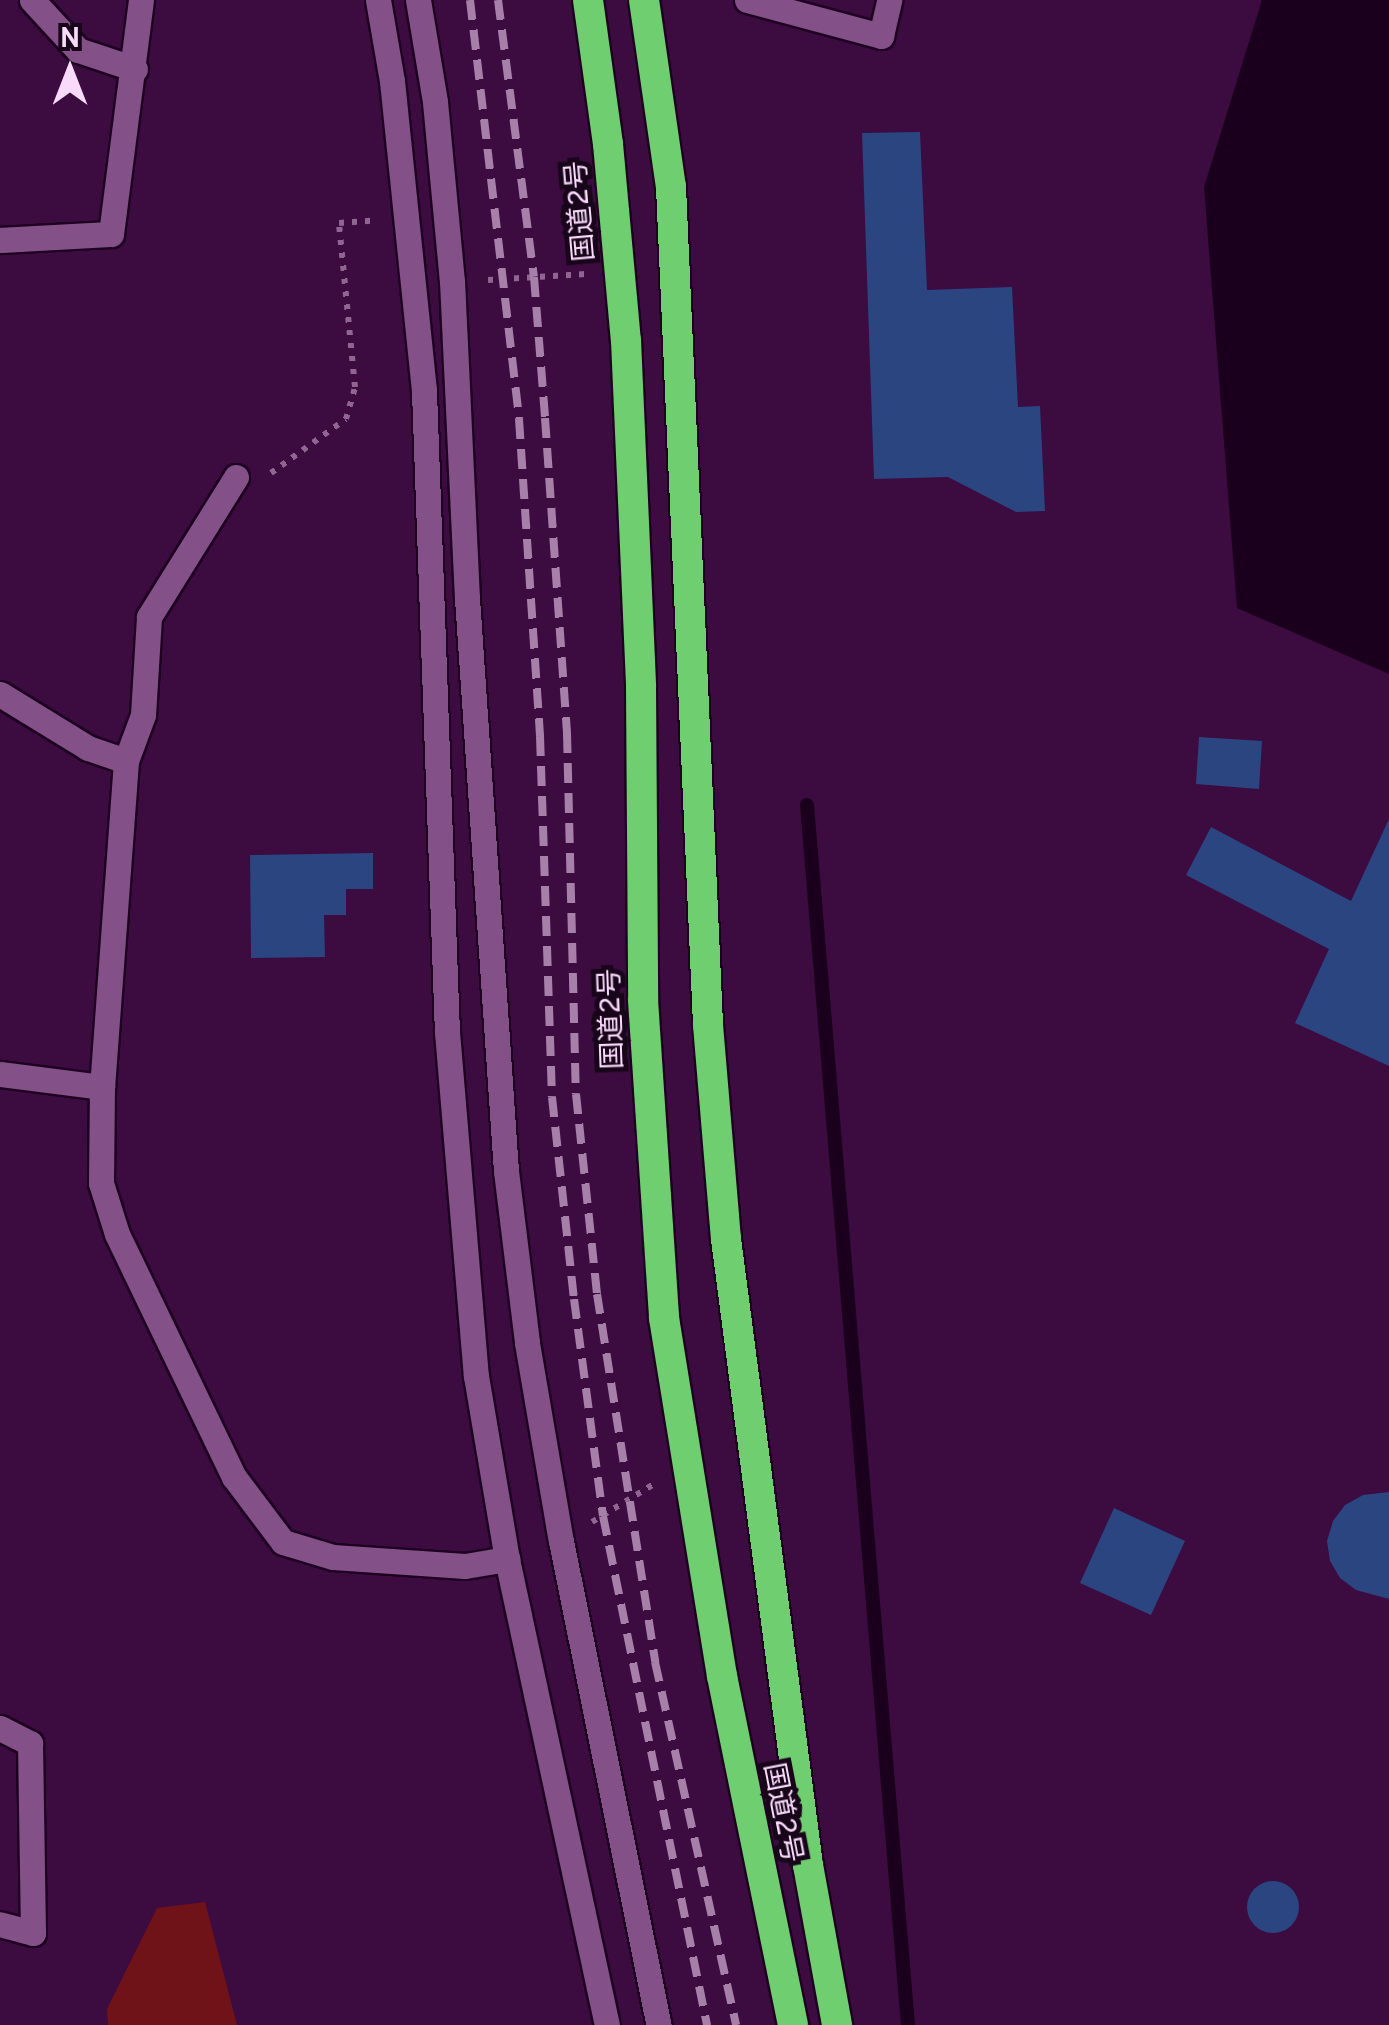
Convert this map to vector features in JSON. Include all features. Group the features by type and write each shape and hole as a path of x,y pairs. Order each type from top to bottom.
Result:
{"highway":[{"name":"国道2号","path":"588,0 608,144 620,272 641,688 643,1000 664,1318 746,1806 793,2025"},
{"name":"国道2号","path":"644,0 672,187 708,1024 726,1239 802,1826 837,2025"}],"street":[{"path":"32,0 78,50 135,69"},
{"path":"0,240 111,234 142,0"},
{"path":"378,0 407,219 424,391 448,1032 476,1376 507,1558 607,2025"},
{"path":"418,0 434,102 452,282 468,598 510,1209 527,1343 562,1541 659,2025"},
{"path":"747,0 881,36 889,0"},
{"path":"236,478 150,617 143,716 126,761 102,1086 101,1183 117,1234 234,1477 283,1542 333,1557 466,1566 507,1558"},
{"path":"0,694 88,748 126,761"},
{"path":"0,1074 102,1086"},
{"path":"0,1728 30,1743 33,1933 0,1924"}],"path":[{"path":"236,478 264,477 346,418 356,387 339,223 407,219"},
{"path":"452,282 620,272"}],"shaded area":[{"path":"1262,0 1389,0 1389,674 1237,608 1204,187"},
{"path":"205,1902 237,2025 108,2025 107,2009 157,1908"}],"building":[{"path":"920,132 927,290 1012,287 1018,407 1040,406 1045,511 1016,512 948,477 874,479 862,133"},
{"path":"1199,737 1262,741 1259,789 1196,784"},
{"path":"1389,819 1389,1066 1295,1023 1329,949 1186,875 1211,827 1351,901"},
{"path":"373,853 373,889 346,889 346,915 324,915 325,957 251,958 250,855"},
{"path":"1389,1492 1389,1599 1356,1590 1340,1578 1330,1561 1327,1541 1333,1521 1345,1505 1363,1495"},
{"path":"1114,1508 1185,1541 1151,1615 1080,1583"},
{"path":"1273,1881 1292,1888 1299,1907 1292,1926 1273,1933 1254,1926 1247,1907 1254,1888"}],"waterway":[{"path":"807,805 908,2025"}],"railway":[{"path":"470,0 519,419 540,736 552,1097 574,1299 603,1516 707,2025"},
{"path":"498,0 534,277 545,418 567,733 576,1094 597,1294 655,1662 736,2025"}]}
